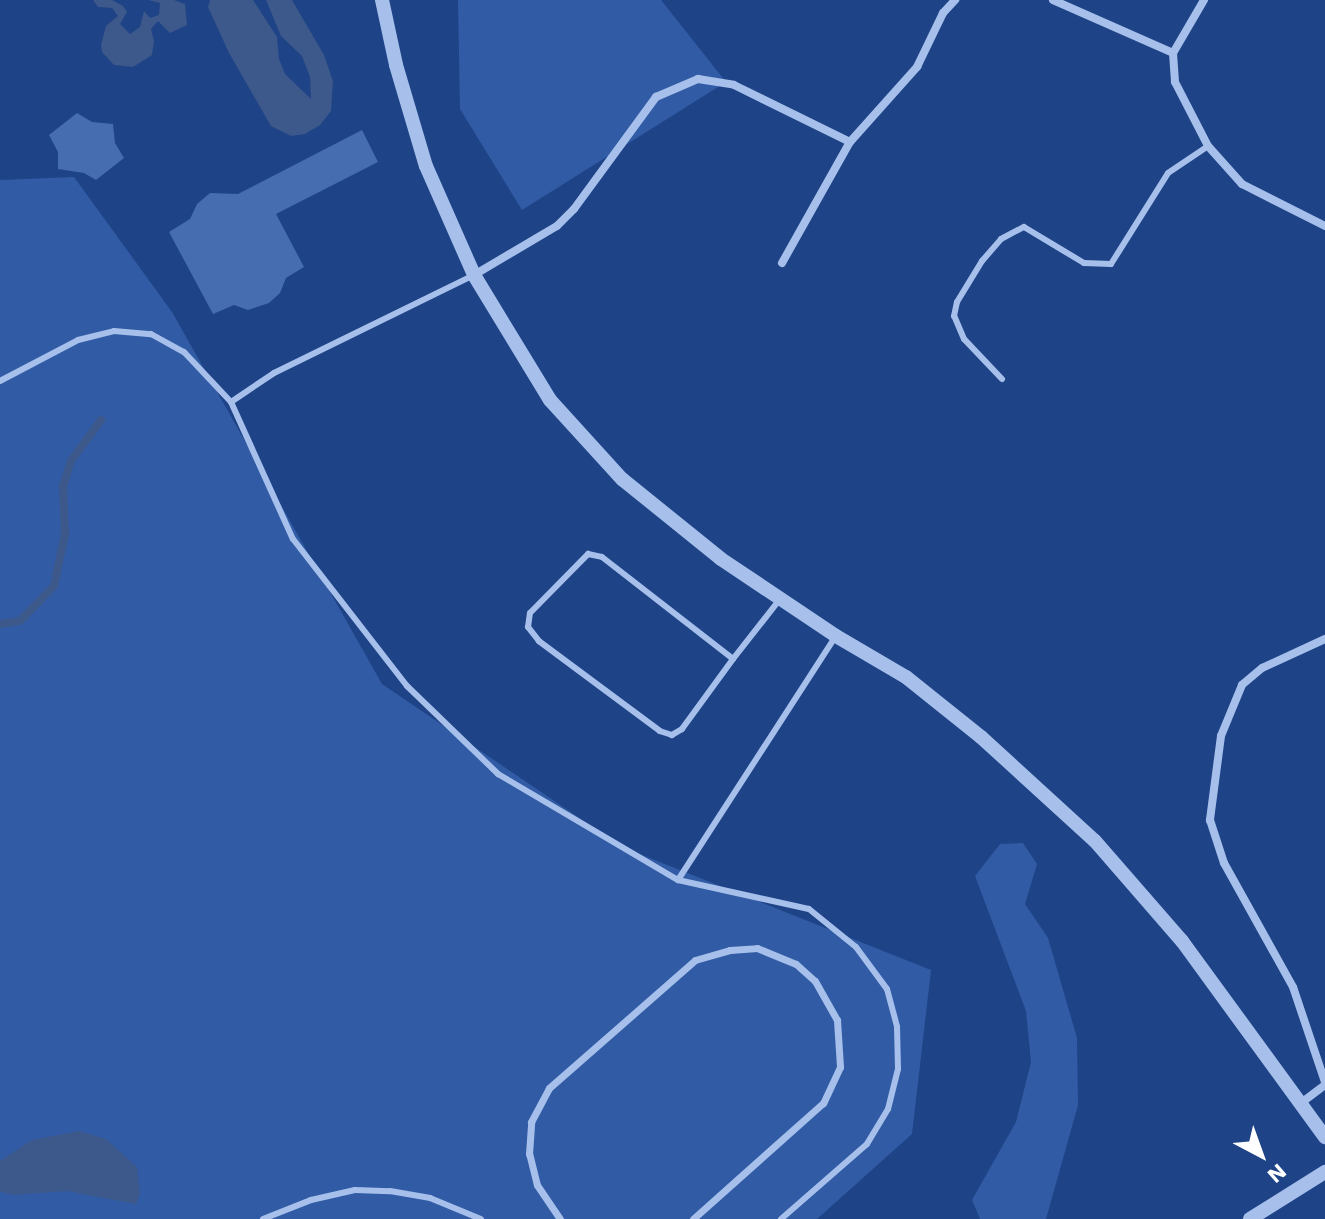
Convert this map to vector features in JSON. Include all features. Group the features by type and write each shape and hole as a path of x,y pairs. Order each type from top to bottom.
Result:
{"street":[{"path":"382,0 426,166 474,275 550,400 622,479 721,559 836,636 906,677 981,737 1095,841 1182,941 1325,1137"},
{"path":"782,263 850,142 917,67 943,13 955,0"},
{"path":"1053,0 1173,53"},
{"path":"1204,0 1173,53 1175,82 1208,146 1242,184 1325,226"},
{"path":"474,275 557,226 574,209 656,97 698,79 734,85 850,142"},
{"path":"1301,1103 1325,1083 1293,987 1224,863 1210,820 1221,736 1242,685 1262,668 1325,639"},
{"path":"560,1219 537,1185 529,1154 531,1122 549,1088 695,960 720,952 757,948 796,964 815,981 837,1020 840,1067 823,1103 693,1219"},
{"path":"1258,1217 1325,1172"}],"lane":[{"path":"1002,379 964,339 954,316 957,302 1001,239 1024,227 1084,263 1111,264 1168,173 1208,146"},
{"path":"231,402 274,373 474,275"},
{"path":"0,381 78,340 114,331 151,334 184,352 231,402 293,539 407,686 498,774 678,880 809,909 856,947 887,989 897,1027 898,1069 888,1109 867,1144 781,1219"},
{"path":"733,659 602,557 588,554 575,563 530,613 528,627 539,641 660,731 672,735 682,729 780,599"},
{"path":"678,880 836,636"},
{"path":"263,1219 311,1200 367,1190 430,1198 481,1219"}],"shaded area":[{"path":"93,0 112,0 123,6 127,12 120,24 130,34 140,27 144,11 150,18 159,15 160,3 148,0 174,0 185,4 187,25 170,33 158,21 151,29 154,41 152,55 133,67 114,65 102,52 101,45 106,26 118,16 112,8 98,7"},
{"path":"210,0 253,0 277,37 279,59 285,74 311,99 310,77 302,56 281,36 266,0 292,0 324,55 333,81 331,111 320,125 305,134 291,136 271,126 229,53 208,7"},
{"path":"458,0 661,0 726,82 522,210 460,109"},
{"path":"74,177 172,312 382,684 622,847 931,970 912,1134 817,1219 0,1219 0,180"},
{"path":"1023,843 1037,864 1025,904 1048,938 1077,1038 1078,1105 1046,1219 980,1219 972,1200 1016,1122 1031,1062 1026,1011 975,876 1000,844"},
{"path":"79,1131 106,1139 137,1167 140,1194 136,1204 67,1191 15,1195 0,1192 0,1161 32,1140"}],"building":[{"path":"77,113 92,122 113,124 115,143 124,158 96,180 84,173 58,169 58,152 49,135"},
{"path":"362,130 378,162 276,214 304,267 286,278 280,293 269,303 248,310 234,305 213,314 169,232 190,219 197,204 210,193 238,194"}],"waterway":[{"path":"0,624 20,621 54,586 65,534 63,487 71,461 101,420"}]}
